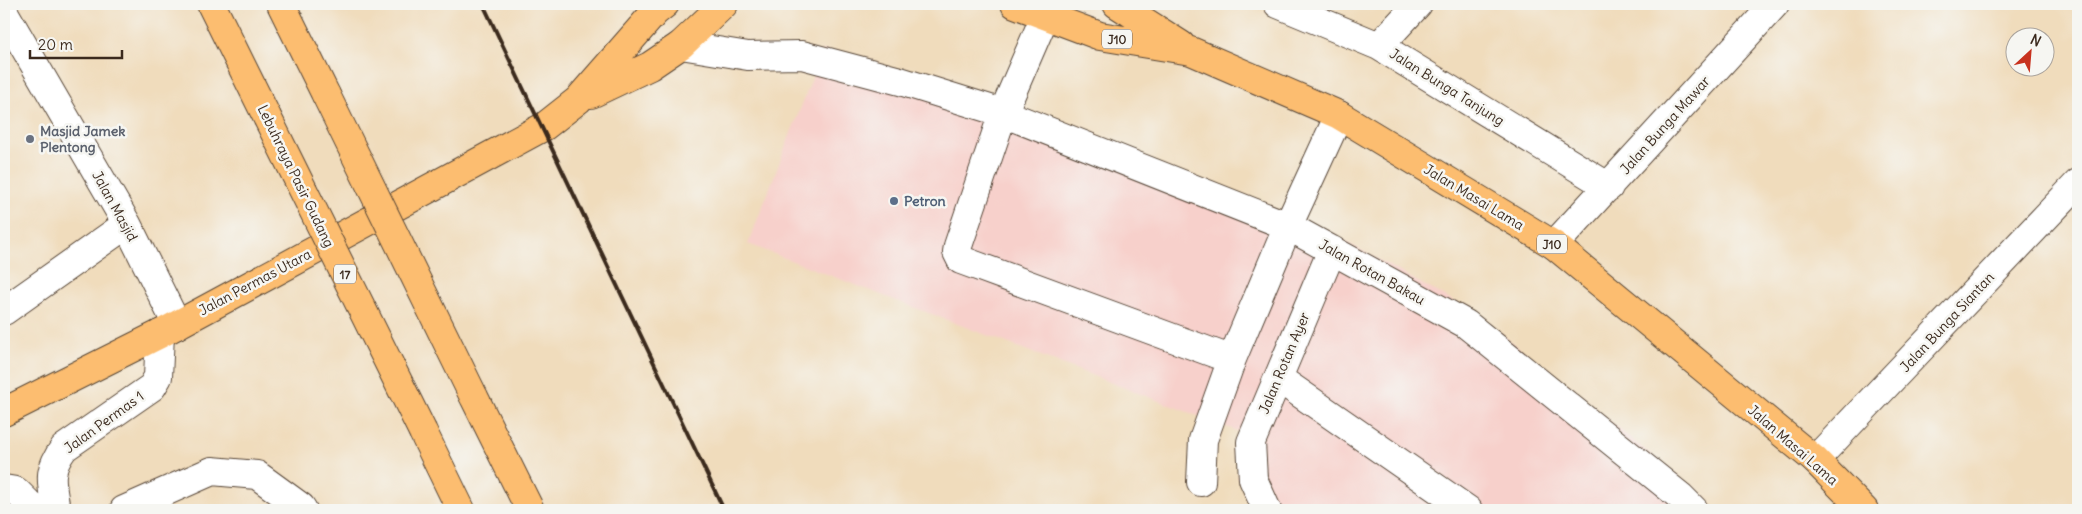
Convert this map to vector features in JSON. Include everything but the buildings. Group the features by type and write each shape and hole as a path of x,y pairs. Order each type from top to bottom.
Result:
{"main road":[{"name":"Lebuhraya Pasir Gudang","path":"211,4 461,510"},
{"path":"281,4 530,510"},
{"name":"Jalan Masai Lama","path":"1015,4 1100,36 1191,51 1339,115 1554,246 1815,460 1864,510"},
{"path":"1116,4 1191,51"},
{"name":"Jalan Permas Utara","path":"578,100 650,66 681,45 725,5"},
{"name":"Jalan Permas Utara","path":"4,412 168,330 545,126 578,100 660,7"}],"street":[{"name":"Jalan Bunga Tanjung","path":"1278,4 1380,46 1609,187"},
{"path":"1380,46 1418,4"},
{"name":"Jalan Bunga Mawar","path":"1554,246 1775,4"},
{"name":"Jalan Masjid","path":"4,12 127,224 168,330"},
{"path":"1045,16 1003,113 958,246 957,252 961,260 1232,359"},
{"name":"Jalan Rotan Bakau","path":"681,45 748,56 802,55 900,81 1003,113 1288,226 1466,324 1681,497 1694,510"},
{"path":"1201,482 1203,440 1232,359 1288,226 1339,115"},
{"name":"Jalan Bunga Siantan","path":"1815,460 2078,183"},
{"path":"4,311 127,224"},
{"name":"Jalan Rotan Ayer","path":"1267,510 1252,479 1251,442 1332,250"},
{"name":"Jalan Permas 1","path":"56,510 52,476 54,462 64,448 152,387 158,377 168,330"},
{"path":"1278,378 1468,510"},
{"path":"124,510 212,472 256,475 303,510"},
{"path":"4,489 16,491 35,510"}],"shaded area":[{"path":"823,50 1308,221 1478,315 1691,487 1714,510 1255,510 1238,477 1240,432 748,244"}],"railway":[{"path":"483,4 724,510"}],"place":[{"name":"Masjid Jamek Plentong","path":"30,139"},
{"name":"Petron","path":"894,201"}]}
